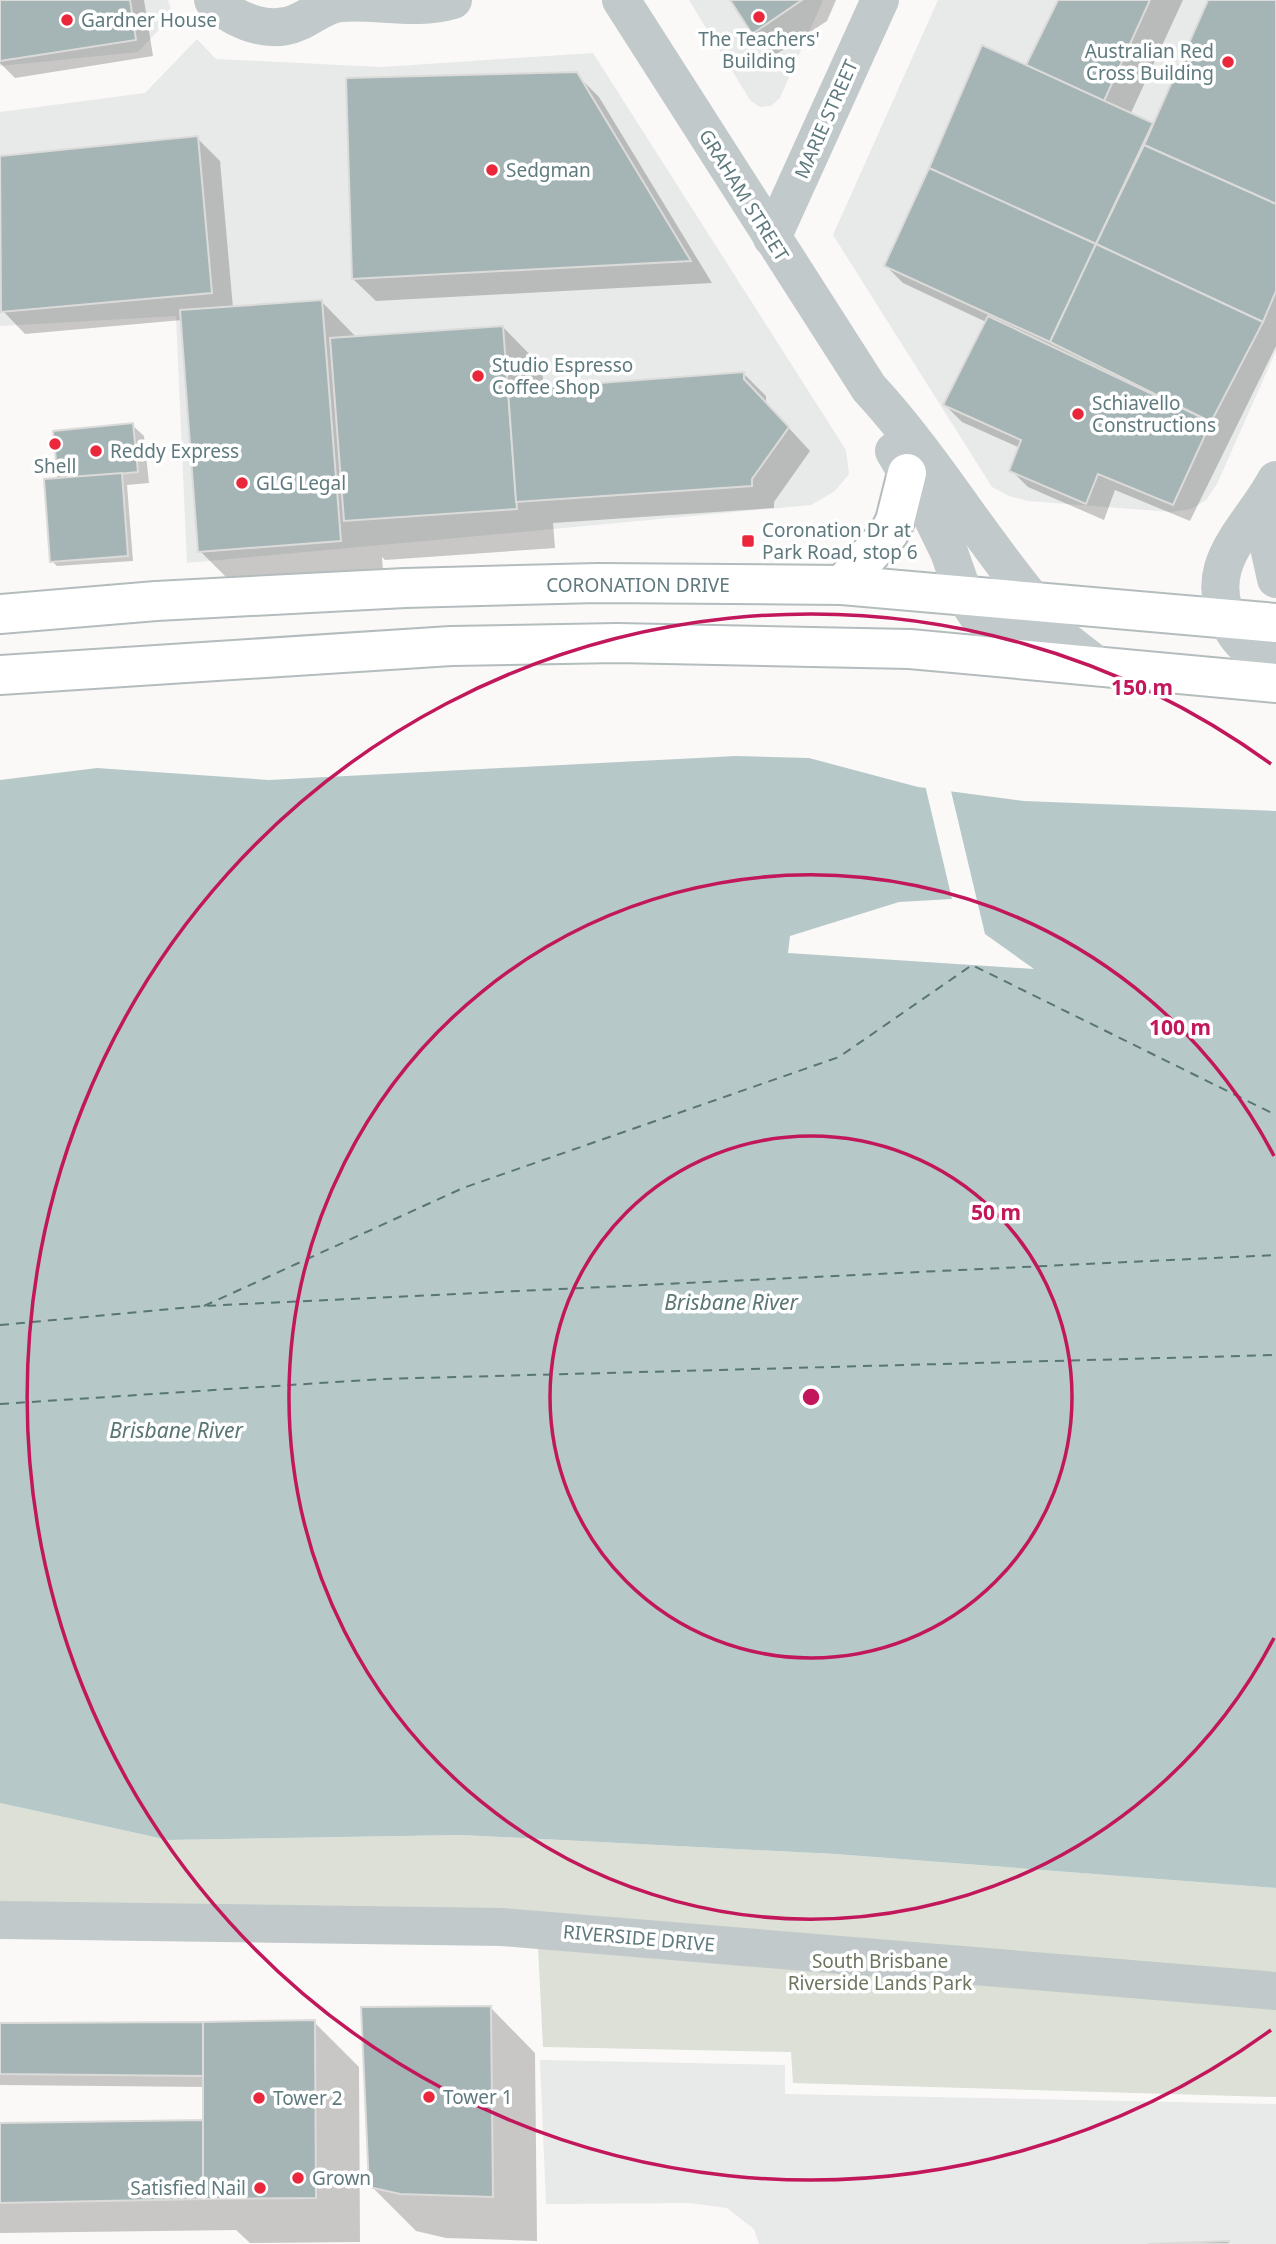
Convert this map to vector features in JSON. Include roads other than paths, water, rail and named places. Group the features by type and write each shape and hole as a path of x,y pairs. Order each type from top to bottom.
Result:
{"highway":[{"path":"842,585 888,533 895,521 907,472"},
{"name":"CORONATION DRIVE","path":"0,614 156,601 405,588 598,583 842,585 1276,622"},
{"path":"0,675 451,646 617,643 910,649 1276,683"}],"street":[{"path":"214,0 225,13 254,24 286,26 337,1 436,5 453,0"},
{"name":"GRAHAM STREET","path":"621,0 869,388 905,427 1000,561 1033,601"},
{"name":"MARIE STREET","path":"772,238 880,0"},
{"name":"GRAHAM STREET","path":"869,388 879,420 944,542 964,594 978,615 1007,633 1067,642 1099,667"},
{"path":"1275,482 1268,543 1276,579"},
{"path":"1275,482 1247,520 1219,577 1221,605 1245,647 1276,658"},
{"name":"RIVERSIDE DRIVE","path":"0,1920 502,1927 1276,1991"}],"water":[{"name":"Brisbane River","path":"736,756 809,758 918,787 1024,801 1276,811 1276,1888 835,1854 462,1835 168,1840 0,1803 0,780 97,768 269,780"}],"place":[{"name":"The Teachers' Building","path":"759,17"},
{"name":"Gardner House","path":"67,20"},
{"name":"Australian Red Cross Building","path":"1228,62"},
{"name":"Sedgman","path":"492,170"},
{"name":"Studio Espresso Coffee Shop","path":"478,376"},
{"name":"Schiavello Constructions","path":"1078,414"},
{"name":"Shell","path":"55,444"},
{"name":"Reddy Express","path":"96,451"},
{"name":"GLG Legal","path":"242,483"},
{"name":"Coronation Dr at Park Road, stop 6","path":"748,541"},
{"name":"Tower 1","path":"429,2097"},
{"name":"Tower 2","path":"259,2098"},
{"name":"Grown","path":"298,2178"},
{"name":"Satisfied Nail","path":"260,2188"}],"park label":[{"name":"South Brisbane Riverside Lands Park","path":"880,1972"}]}
